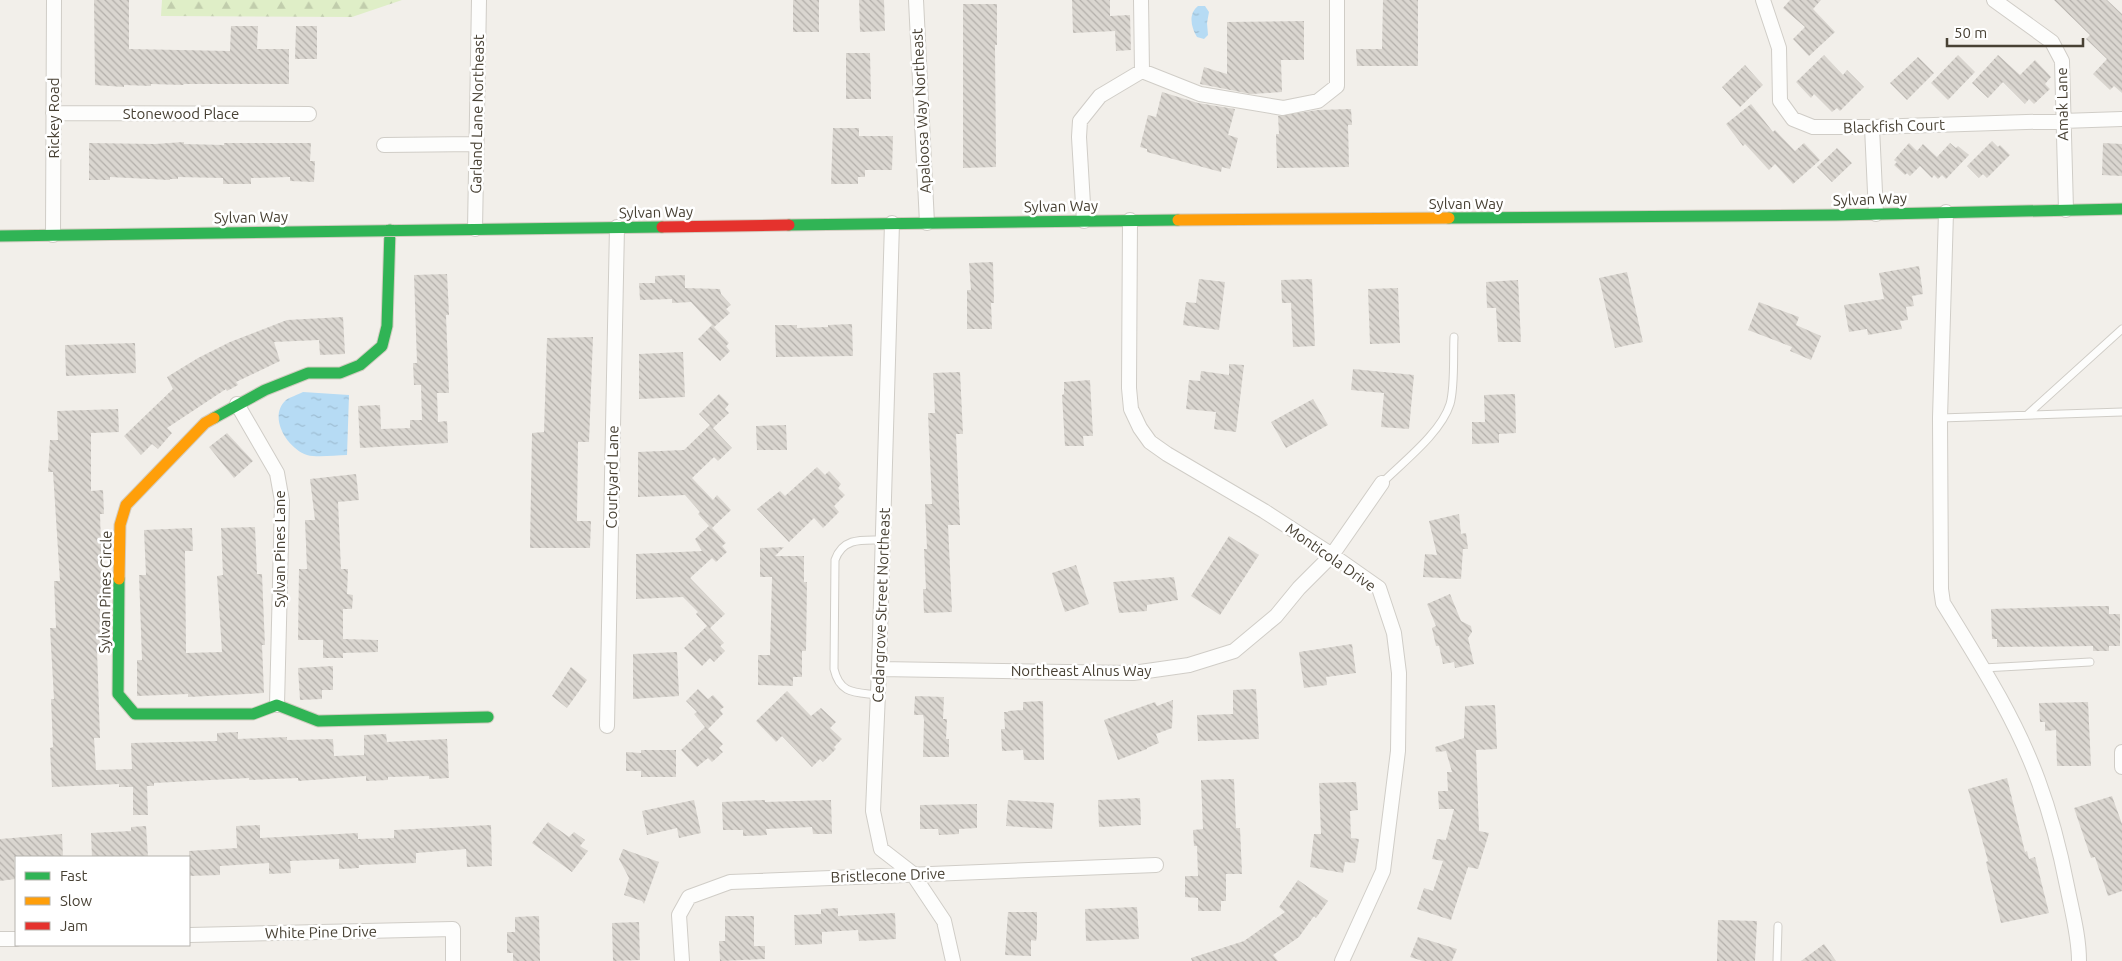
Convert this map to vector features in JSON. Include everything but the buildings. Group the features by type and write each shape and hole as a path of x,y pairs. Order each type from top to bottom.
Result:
{"main road":[{"name":"Sylvan Way","path":"0,236 1130,220 1876,214 2122,210"},
{"name":"Sylvan Pines Circle","path":"277,705 253,714 135,714 118,694 120,525 126,505 205,423 265,390 308,373 340,373 360,365 382,346 387,326 390,230"},
{"path":"277,705 318,721 488,717"}],"street":[{"name":"Rickey Road","path":"53,235 54,0"},
{"name":"Garland Lane Northeast","path":"475,229 479,0"},
{"name":"Apaloosa Way Northeast","path":"916,0 927,223"},
{"path":"1141,0 1142,71"},
{"path":"1142,71 1200,94 1283,108 1318,102 1338,86 1337,0"},
{"name":"Blackfish Court","path":"1763,0 1779,48 1780,101 1793,119 1813,128 2122,119"},
{"name":"Amak Lane","path":"1994,0 2052,42 2062,61 2062,120 2066,210"},
{"path":"1084,221 1079,137 1080,121 1100,96 1142,71"},
{"name":"Stonewood Place","path":"53,113 309,114"},
{"path":"1872,127 1876,214"},
{"path":"384,145 477,144"},
{"path":"1946,212 1940,418 1940,589 1943,603 1982,668 2018,735 2038,779 2063,868 2079,961"},
{"name":"Monticola Drive","path":"1130,220 1129,388 1131,409 1140,428 1150,442 1167,454 1264,511 1379,588 1394,633 1399,673 1398,751 1383,871 1342,961"},
{"name":"Cedargrove Street Northeast","path":"892,223 880,669 872,811 881,849 912,873 944,922 954,961"},
{"name":"Courtyard Lane","path":"607,726 617,227"},
{"name":"Sylvan Pines Lane","path":"237,404 278,473 282,502 277,705"},
{"name":"Northeast Alnus Way","path":"880,669 1133,673 1189,665 1234,651 1276,616 1299,588 1332,555 1382,483"},
{"path":"2122,752 2122,767"},
{"name":"Bristlecone Drive","path":"682,961 679,914 689,897 730,882 912,873 1156,865"},
{"name":"White Pine Drive","path":"190,935 453,929 452,961"},
{"path":"0,939 15,939"}],"lane":[{"path":"2027,415 2122,329"},
{"path":"1382,483 1426,440 1444,417 1451,402 1454,338"},
{"path":"1940,418 2122,412"},
{"path":"878,694 848,691 836,680 834,670 835,560 838,551 846,544 857,540 883,540"},
{"path":"1982,668 2090,662"},
{"path":"1777,961 1778,926"}],"green space":[{"path":"162,0 402,0 352,17 161,16"}],"water":[{"path":"1198,6 1205,6 1209,12 1207,23 1208,35 1204,39 1197,37 1192,25 1193,13"},
{"path":"303,392 349,395 347,455 307,455 300,452 287,440 279,424 280,408 285,401"}],"traffic: fast":[{"path":"1449,218 1836,215 2122,209"},
{"path":"789,225 1178,220"},
{"path":"0,236 662,227"},
{"path":"214,418 265,390 308,373 340,373 360,365 382,346 387,326 390,230"},
{"path":"119,579 118,694 135,714 253,714 277,705 318,721 488,717"}],"traffic: slow":[{"path":"1178,220 1449,218"},
{"path":"119,579 120,525 126,505 205,423 214,418"}],"traffic: jam":[{"path":"662,227 789,225"}]}
